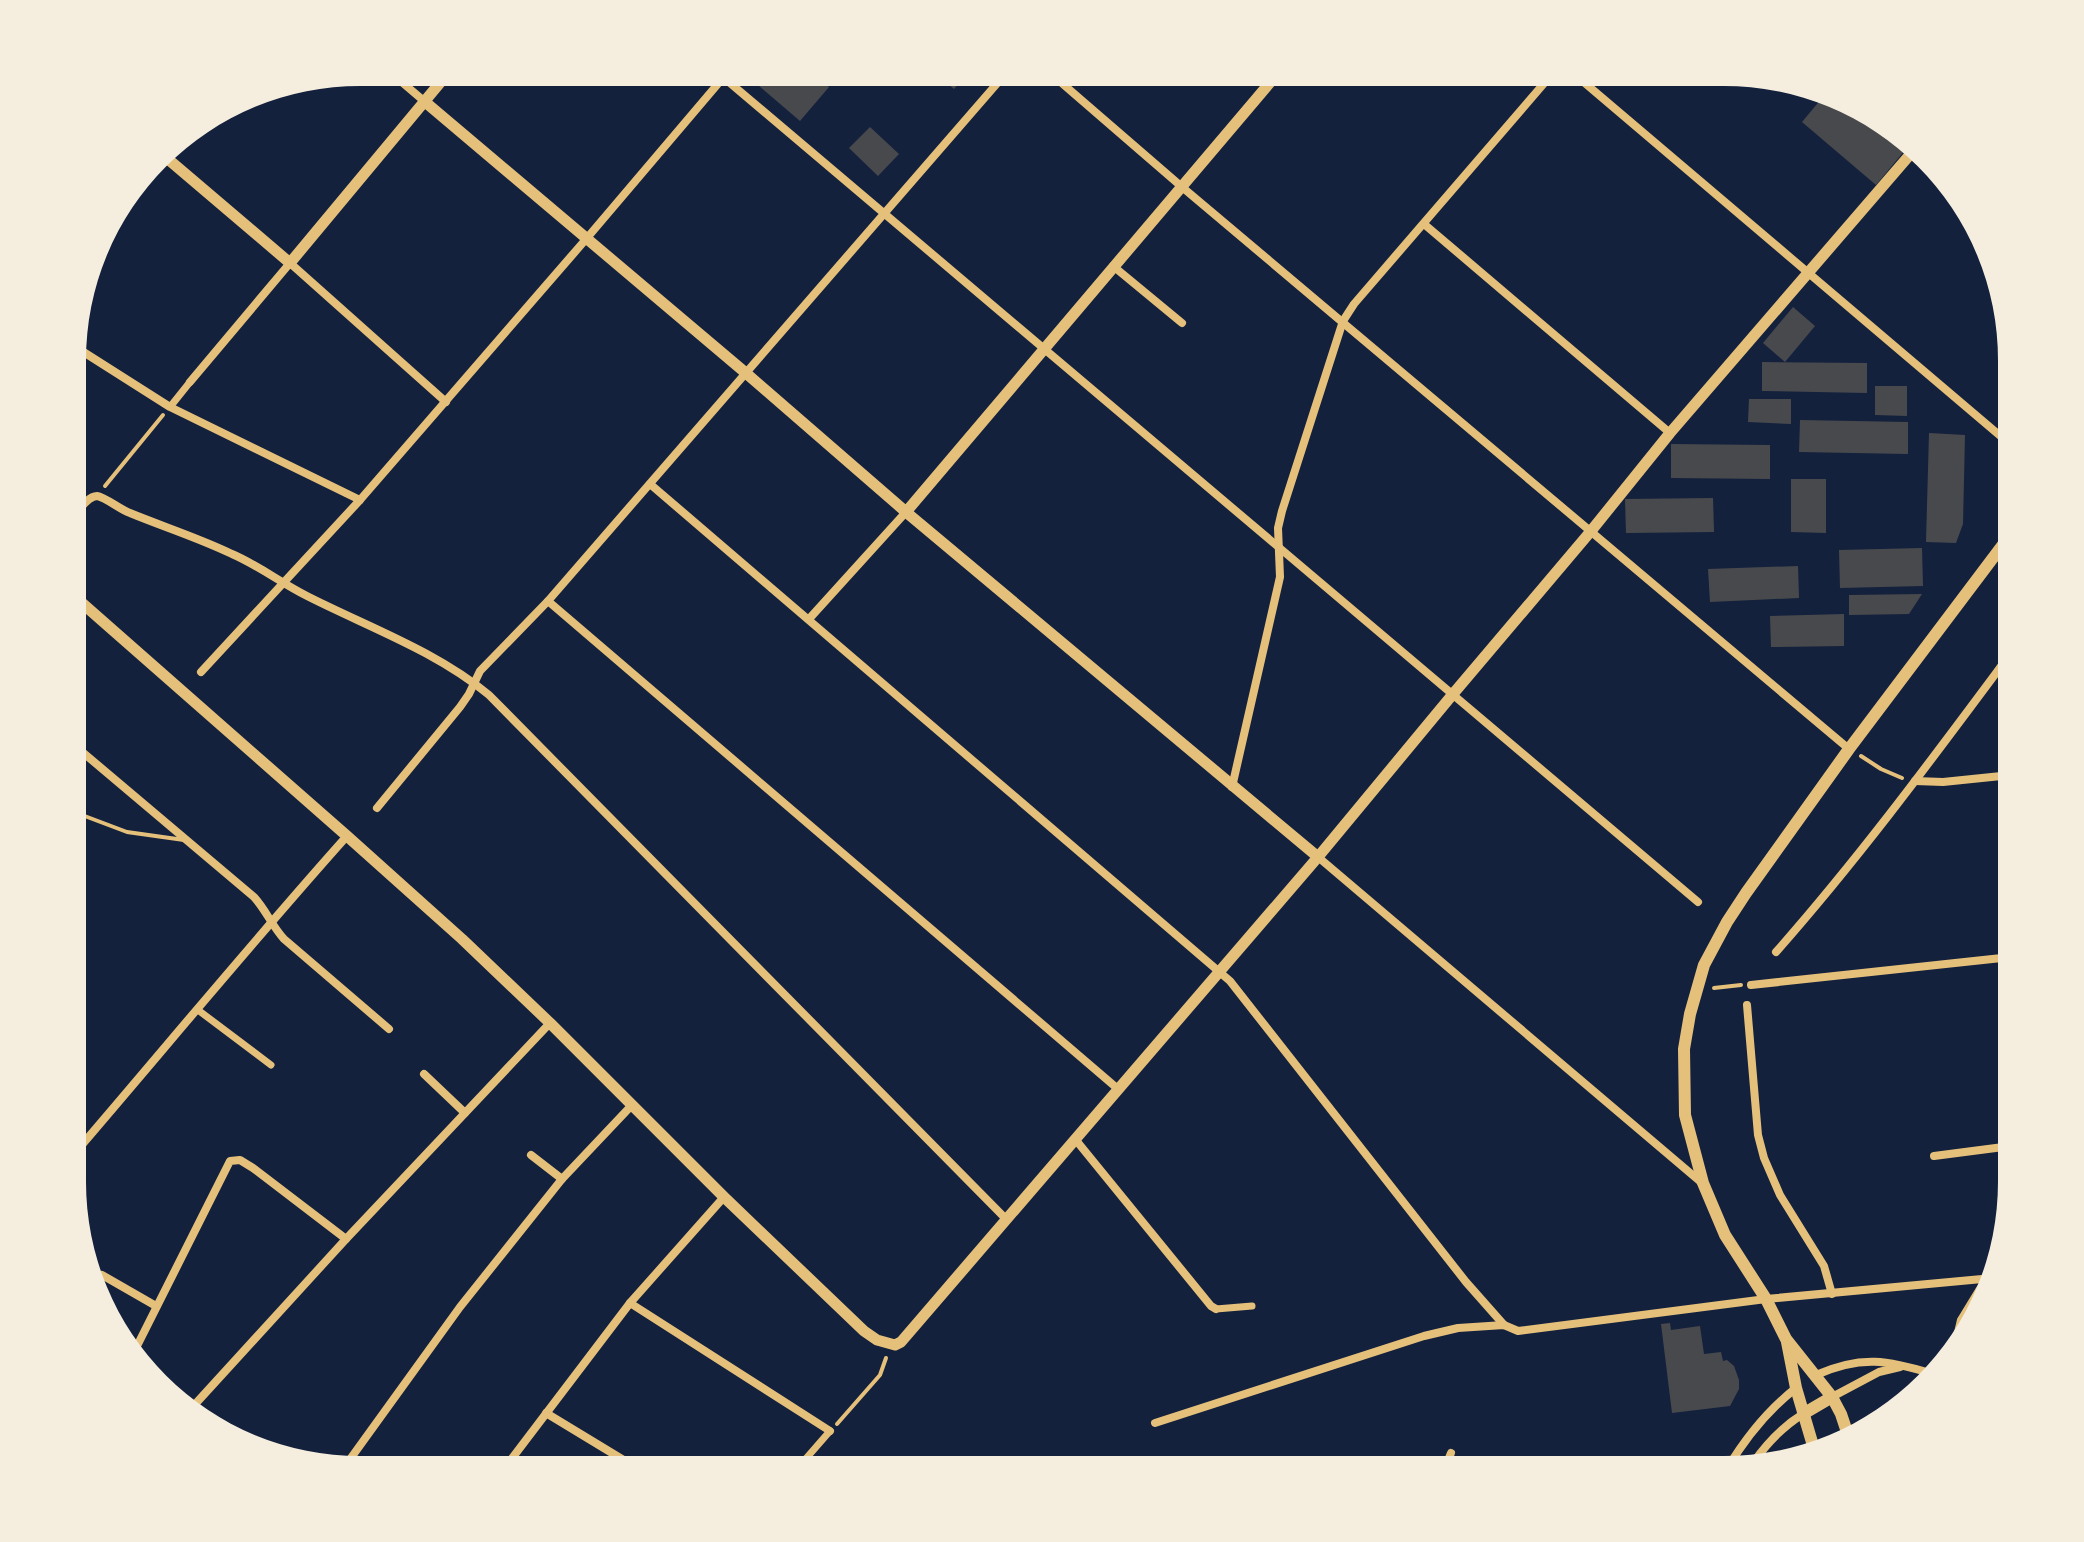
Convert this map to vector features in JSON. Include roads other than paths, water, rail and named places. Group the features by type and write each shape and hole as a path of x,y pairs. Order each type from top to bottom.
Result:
{"main road":[{"path":"1846,1428 1832,1397 1786,1339 1766,1299 1725,1235 1703,1183 1685,1115 1684,1049 1695,989 1727,922 1849,749 1997,553"},
{"path":"1786,1339 1812,1441"},
{"path":"1796,1388 1816,1375"},
{"path":"1803,1414 1832,1397"}],"street":[{"path":"406,86 906,512 1703,1183"},
{"path":"170,407 437,86"},
{"path":"201,672 446,402 713,86"},
{"path":"737,86 1698,902"},
{"path":"377,808 460,707 480,671 548,601 994,86"},
{"path":"1066,87 1849,749"},
{"path":"809,619 906,512 1267,87"},
{"path":"1232,787 1280,577 1278,528 1282,511 1343,321 1354,304 1541,87"},
{"path":"1589,87 1997,433"},
{"path":"86,607 462,939 864,1331 877,1340 895,1345 901,1342 1318,857 1670,433 1908,157"},
{"path":"171,162 446,402"},
{"path":"1424,224 1670,433"},
{"path":"1113,266 1182,323"},
{"path":"86,354 170,407 360,500"},
{"path":"650,484 1219,972 1241,994 1466,1282 1504,1325 1518,1331 1766,1299 1979,1280"},
{"path":"86,502 96,496 124,511 231,553 304,595 381,631 474,683 1006,1219"},
{"path":"548,601 1118,1089"},
{"path":"1776,952 1915,781 1997,672"},
{"path":"86,756 254,897 284,939 389,1029"},
{"path":"1915,781 1943,782 1997,776"},
{"path":"87,1139 270,921 347,836"},
{"path":"1751,985 1997,959"},
{"path":"1747,1005 1758,1135 1764,1158 1780,1195 1824,1266 1832,1294"},
{"path":"198,1010 271,1065"},
{"path":"197,1402 550,1023"},
{"path":"424,1074 465,1113"},
{"path":"353,1455 460,1307 562,1179 632,1105"},
{"path":"1075,1139 1211,1306 1216,1309 1252,1306"},
{"path":"1934,1156 1997,1148"},
{"path":"531,1155 562,1179"},
{"path":"139,1343 230,1161 240,1160 253,1168 346,1239"},
{"path":"514,1455 630,1303 724,1197"},
{"path":"103,1276 156,1306"},
{"path":"630,1303 830,1431 809,1455"},
{"path":"1155,1423 1424,1336 1458,1328 1504,1325"},
{"path":"1816,1375 1851,1362 1870,1360 1922,1371"},
{"path":"1832,1397 1879,1372 1905,1366"},
{"path":"1735,1455 1758,1423 1796,1388"},
{"path":"546,1413 616,1455"},
{"path":"1760,1454 1773,1437 1803,1414"}],"lane":[{"path":"87,817 127,832 186,840"}]}
